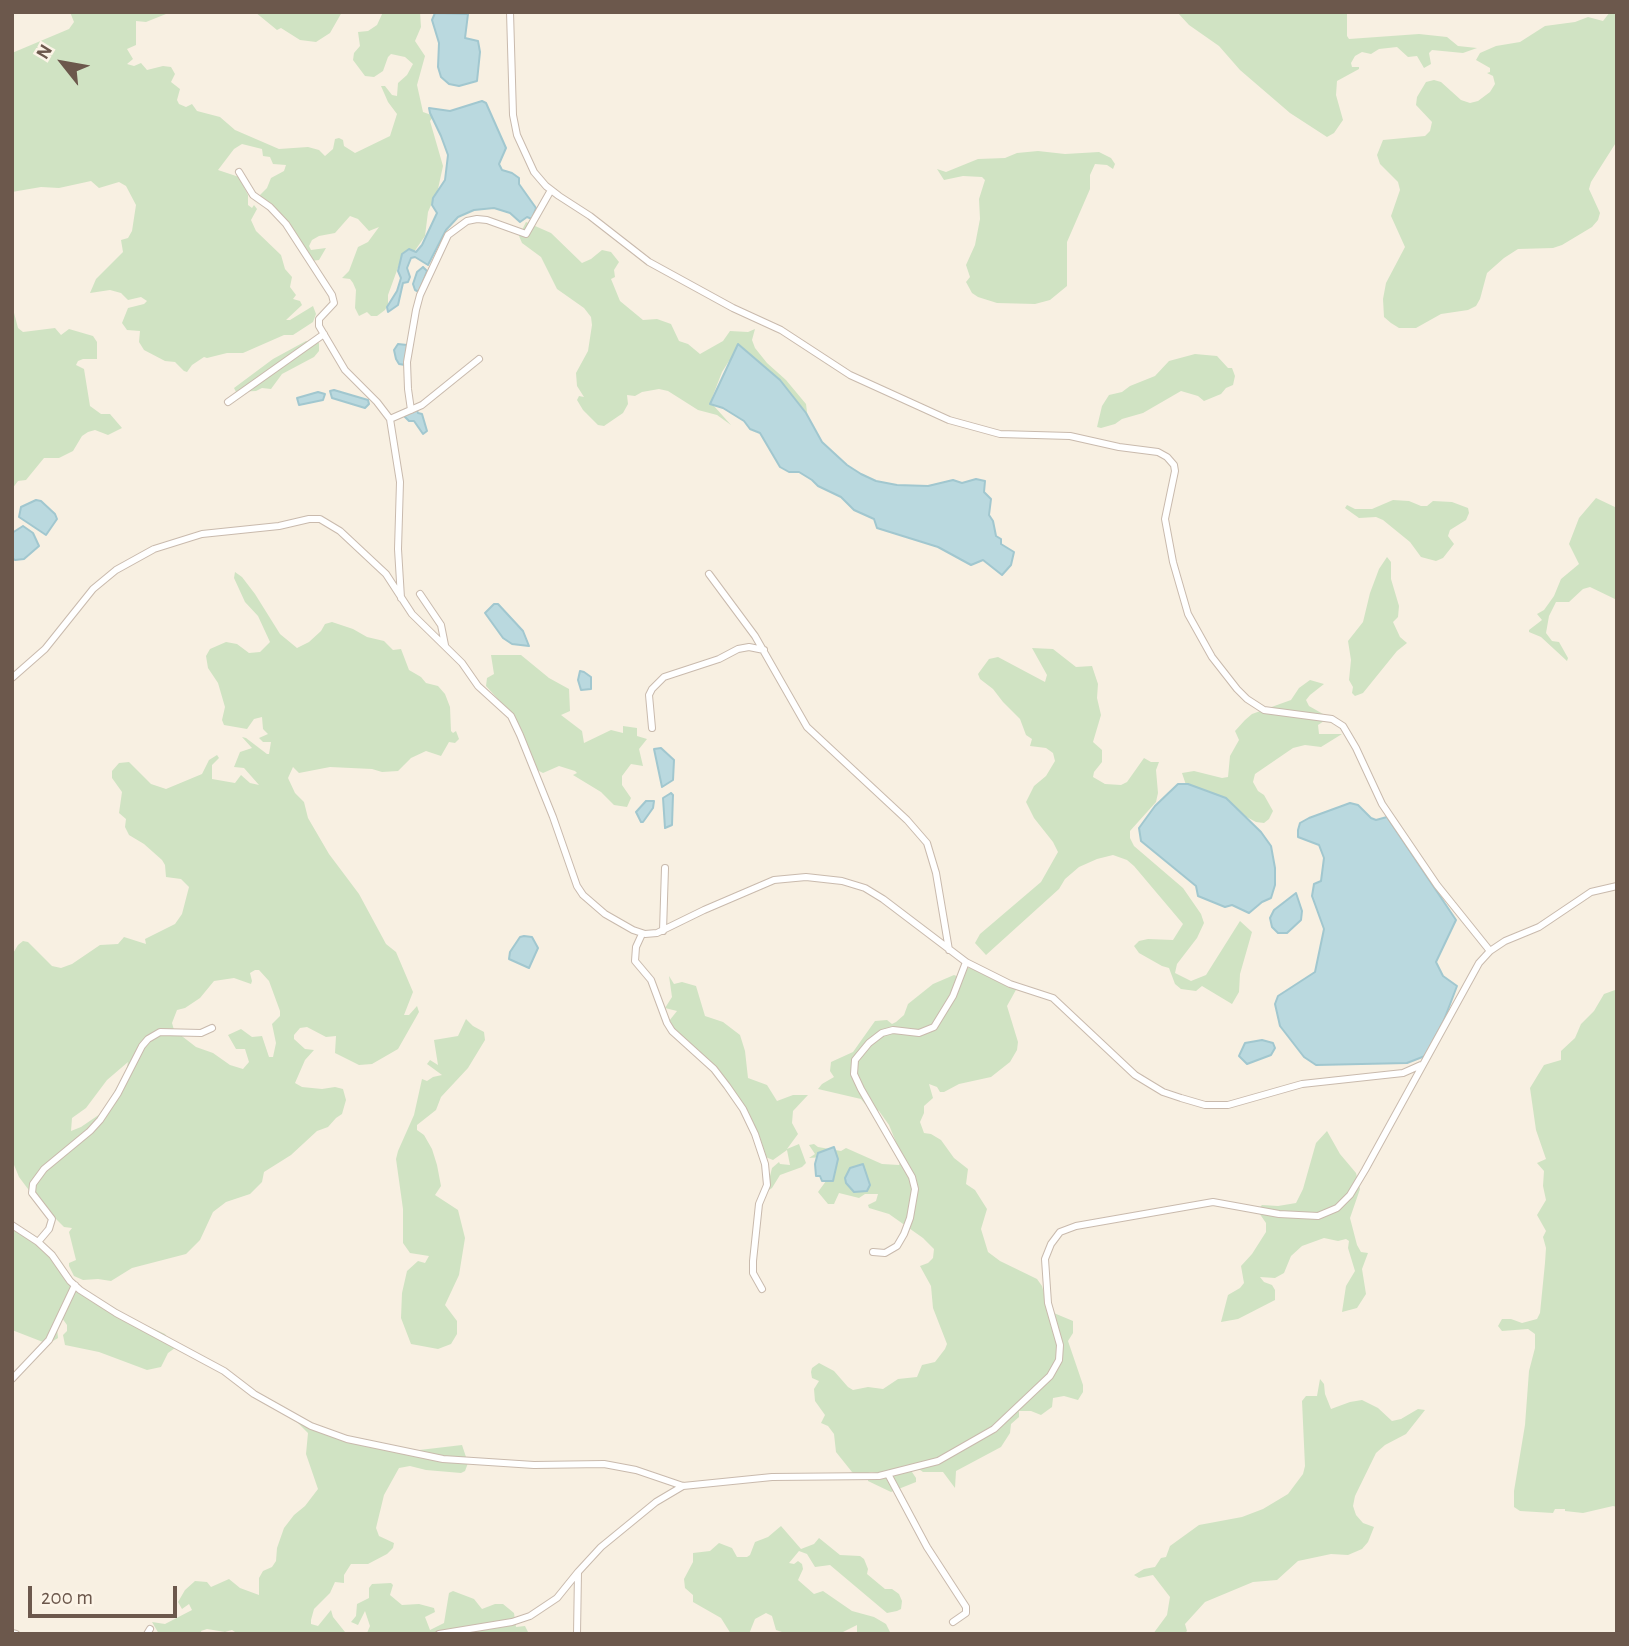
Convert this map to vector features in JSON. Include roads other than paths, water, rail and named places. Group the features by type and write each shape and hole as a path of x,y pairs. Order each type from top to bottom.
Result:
{"street":[{"path":"510,12 511,99 517,135 534,172 551,190 665,272 781,330 850,375 949,420 1000,434 1070,436 1158,452 1167,457 1175,471 1165,519 1170,549 1188,614 1212,657 1237,689 1264,710 1332,719 1343,726 1382,804 1437,885 1490,951"},
{"path":"239,172 254,195 286,224 332,295 333,306 319,319 319,326 345,370 390,419 400,482 398,549 401,598"},
{"path":"411,410 407,362 416,310 420,295 448,235 467,221 477,219 526,234 551,190"},
{"path":"228,402 324,334"},
{"path":"390,419 422,405 479,359"},
{"path":"12,678 45,649 87,595 105,578 155,549 202,534 320,519 340,531 386,574 417,619 462,663 478,686 511,716 577,886 583,895 606,914 642,934 663,930 775,880 788,877 823,878 865,888 883,898 966,961 1010,984 1054,998 1135,1075 1163,1092 1205,1105 1228,1105 1323,1080 1403,1073 1423,1064"},
{"path":"709,574 764,650 807,727 908,820 927,843 936,873 949,950"},
{"path":"420,594 441,625 445,645"},
{"path":"652,728 649,695 664,677 719,659 738,649 749,647 764,650"},
{"path":"663,930 665,868"},
{"path":"12,1225 38,1241 75,1285 116,1313 224,1371 254,1394 322,1432 443,1460 534,1465 604,1464 636,1470 683,1486 772,1477 838,1478 888,1474 938,1461 994,1430 1050,1376 1059,1360 1060,1345 1048,1303 1045,1259 1060,1232 1076,1226 1213,1202 1279,1214 1318,1216 1337,1208 1350,1195 1365,1170 1434,1048 1466,984 1490,951 1517,935 1539,927 1591,892 1617,886"},
{"path":"642,934 636,947 635,961 651,981 667,1023 714,1069 743,1109 765,1164 767,1179 759,1204 753,1273 762,1289"},
{"path":"873,1252 885,1253 897,1246 910,1218 915,1189 912,1177 861,1089 855,1074 855,1060 869,1043 882,1033 892,1030 919,1033 933,1027 953,996 966,961"},
{"path":"38,1241 49,1228 52,1219 32,1193 33,1184 44,1169 100,1120 118,1093 142,1046 160,1032 201,1033 212,1028"},
{"path":"12,1379 50,1340 75,1285"},
{"path":"888,1474 927,1547 966,1607 966,1614 953,1622"},
{"path":"439,1634 512,1622 530,1616 557,1598 601,1547 656,1502 683,1486"},
{"path":"577,1634 578,1572"}],"water":[{"path":"435,13 468,14 465,38 478,41 480,52 477,81 459,86 449,84 441,77 438,67 439,43 432,20"},
{"path":"482,101 486,103 506,148 499,164 502,170 519,178 519,184 536,208 532,219 527,217 520,222 510,213 494,208 474,210 458,217 446,230 428,265 415,257 411,258 407,268 410,277 408,282 403,283 398,305 388,312 387,307 401,278 398,271 402,254 409,249 416,252 422,245 437,213 432,205 433,198 445,180 448,155 429,108 450,111"},
{"path":"423,267 427,271 419,292 413,284 417,272"},
{"path":"398,344 407,345 405,365 399,364 396,359 394,350"},
{"path":"738,344 780,380 806,413 822,442 861,474 876,481 897,485 928,486 953,480 962,483 976,479 985,481 984,492 991,499 989,515 996,536 1001,539 1001,544 1014,552 1011,565 1002,575 983,560 971,565 938,547 877,528 874,519 854,510 841,497 818,486 799,472 789,472 780,467 760,433 750,429 744,421 723,408 710,404"},
{"path":"330,391 368,400 369,404 365,408 332,398"},
{"path":"318,392 325,394 323,400 299,405 297,398"},
{"path":"416,408 418,413 422,414 427,431 423,434 414,421 409,421 402,414"},
{"path":"36,500 41,501 57,519 46,535 19,517 21,507"},
{"path":"23,526 33,533 39,546 24,559 15,560 12,558 12,533"},
{"path":"494,604 498,604 523,631 529,646 512,644 503,638 485,613"},
{"path":"580,671 591,677 591,689 581,690 578,680"},
{"path":"661,748 674,760 673,780 662,787 654,749"},
{"path":"1178,784 1188,784 1226,798 1261,832 1271,846 1275,885 1271,898 1249,913 1232,905 1225,907 1198,896 1196,886 1141,841 1139,828 1155,806"},
{"path":"671,793 672,825 665,828 663,798"},
{"path":"646,801 654,801 653,808 641,822 636,812"},
{"path":"1350,803 1358,805 1376,820 1387,817 1456,920 1436,962 1443,976 1457,986 1444,1020 1425,1056 1407,1063 1316,1065 1304,1057 1280,1026 1275,1004 1278,996 1315,972 1324,929 1312,896 1314,884 1321,881 1324,858 1319,845 1298,837 1300,823"},
{"path":"1296,893 1302,911 1301,920 1287,933 1278,933 1272,927 1270,918 1274,910"},
{"path":"520,937 532,937 538,948 529,968 509,959 510,952"},
{"path":"1262,1040 1273,1043 1275,1048 1271,1055 1247,1064 1239,1056 1245,1043"},
{"path":"834,1147 838,1159 833,1181 822,1181 820,1176 816,1176 818,1153"},
{"path":"863,1164 870,1185 867,1191 854,1192 845,1178 850,1168"}]}
